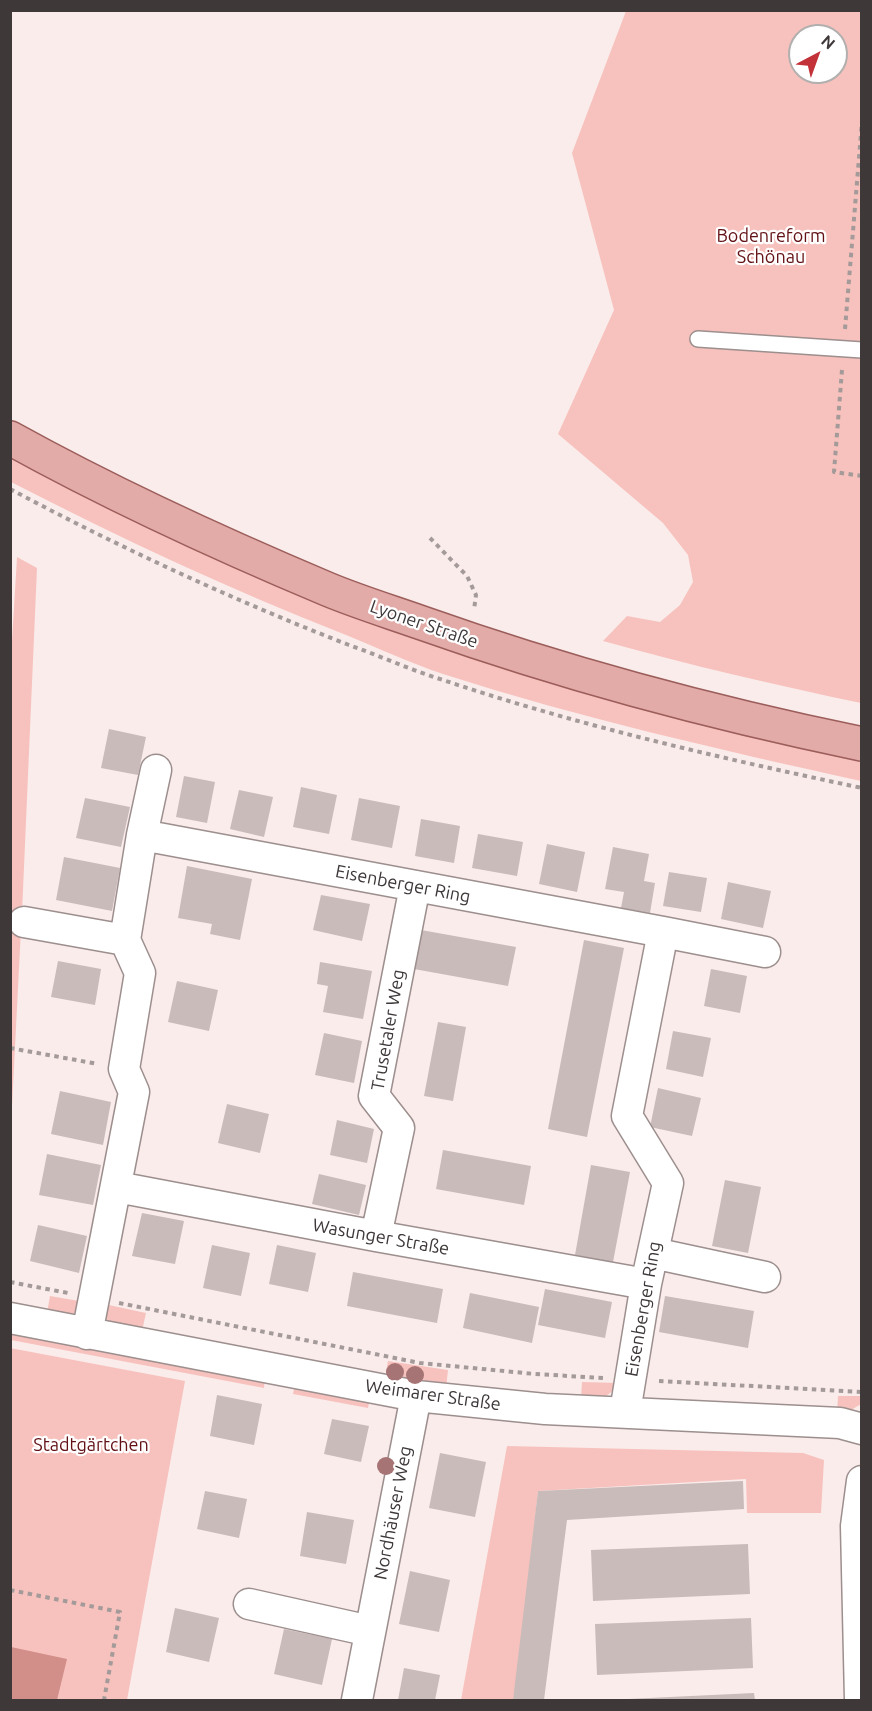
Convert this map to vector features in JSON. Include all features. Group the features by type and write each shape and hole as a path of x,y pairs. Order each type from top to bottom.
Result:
{"main road":[{"name":"Lyoner Straße","path":"10,438 64,468 195,531 329,590 469,640 619,687 764,724 861,744"}],"street":[{"path":"87,1334 134,1092 124,1069 140,973 125,940 142,835 156,771"},
{"name":"Eisenberger Ring","path":"142,835 765,951"},
{"name":"Trusetaler Weg","path":"376,1236 399,1128 374,1096 415,886"},
{"path":"24,922 125,940"},
{"name":"Eisenberger Ring","path":"625,1412 646,1284 668,1183 627,1116 663,932"},
{"name":"Wasunger Straße","path":"117,1187 646,1284"},
{"path":"653,1253 765,1277"},
{"name":"Weimarer Straße","path":"10,1318 416,1396 545,1410 840,1423 861,1429"},
{"name":"Nordhäuser Weg","path":"357,1701 416,1396"},
{"path":"860,1701 856,1526 861,1481"},
{"path":"249,1604 370,1631"}],"lane":[{"path":"698,339 861,350"}],"path":[{"path":"861,121 834,472 861,476"},
{"path":"10,489 89,531 191,579 271,614 440,680 538,710 671,746 861,788"},
{"path":"430,538 467,576 476,596 469,640"},
{"path":"10,1048 124,1069"},
{"path":"10,1282 420,1363 535,1374 861,1392"},
{"path":"10,1590 120,1611 104,1701"}],"green space":[{"name":"Bodenreform Schönau","path":"626,11 861,11 861,703 732,674 603,641 627,616 660,622 680,605 693,582 688,555 663,523 558,434 614,310 572,153"},
{"path":"10,455 109,505 861,759 861,781 599,719 495,690 418,665 218,582 11,482"},
{"path":"17,557 37,568 22,913 11,912 10,675"},
{"path":"11,928 21,929 11,1126"},
{"path":"50,1296 85,1302 73,1314 47,1313"},
{"path":"104,1304 146,1313 142,1331 112,1326 107,1319"},
{"path":"10,1330 265,1378 264,1388 11,1340"},
{"name":"Stadtgärtchen","path":"10,1348 185,1381 127,1700 11,1700"},
{"path":"388,1361 448,1370 446,1389 385,1378"},
{"path":"582,1382 618,1383 611,1392 598,1399 581,1399"},
{"path":"295,1384 370,1398 368,1408 293,1394"},
{"path":"838,1396 861,1396 861,1404 848,1412 837,1413"},
{"path":"507,1446 803,1453 824,1460 821,1513 747,1513 746,1479 538,1491 516,1700 461,1700"}],"shaded area":[{"path":"11,1647 67,1659 57,1700 11,1700"}],"building":[{"path":"109,729 146,737 138,775 101,768"},
{"path":"184,776 215,782 207,823 176,817"},
{"path":"301,787 337,795 329,834 293,827"},
{"path":"239,790 273,797 264,837 230,829"},
{"path":"85,798 130,807 121,847 76,838"},
{"path":"359,798 400,806 392,848 351,840"},
{"path":"421,819 460,826 454,863 415,856"},
{"path":"478,834 523,842 517,876 472,868"},
{"path":"547,844 585,852 577,892 539,884"},
{"path":"613,847 649,854 644,881 655,883 650,913 621,908 624,892 605,889"},
{"path":"64,857 120,868 112,911 56,900"},
{"path":"187,866 252,879 240,940 210,934 212,924 178,918"},
{"path":"669,872 707,878 701,912 663,906"},
{"path":"728,882 771,891 763,928 721,919"},
{"path":"321,895 370,904 362,941 313,930"},
{"path":"421,930 516,947 508,986 414,969"},
{"path":"584,940 624,948 587,1137 548,1129"},
{"path":"58,961 101,969 95,1005 51,997"},
{"path":"320,962 372,971 363,1019 323,1012 328,986 317,984"},
{"path":"711,969 747,976 740,1013 704,1006"},
{"path":"177,981 218,990 209,1031 168,1022"},
{"path":"438,1022 466,1027 453,1101 424,1096"},
{"path":"673,1031 711,1038 703,1077 666,1069"},
{"path":"324,1033 362,1041 354,1083 315,1075"},
{"path":"658,1088 701,1098 692,1136 650,1127"},
{"path":"60,1091 111,1102 103,1145 51,1134"},
{"path":"227,1104 269,1114 260,1153 218,1143"},
{"path":"337,1120 374,1129 367,1163 330,1155"},
{"path":"443,1150 531,1166 524,1205 436,1189"},
{"path":"47,1154 101,1165 93,1205 39,1195"},
{"path":"591,1165 630,1172 613,1262 575,1255"},
{"path":"319,1174 366,1185 359,1215 312,1204"},
{"path":"725,1180 761,1187 748,1253 712,1246"},
{"path":"142,1213 184,1221 175,1264 132,1256"},
{"path":"38,1225 87,1236 79,1273 30,1261"},
{"path":"212,1245 250,1253 241,1296 203,1288"},
{"path":"277,1245 316,1253 308,1292 269,1284"},
{"path":"353,1272 443,1289 437,1323 347,1306"},
{"path":"545,1289 612,1302 605,1338 538,1325"},
{"path":"470,1293 539,1307 532,1343 463,1328"},
{"path":"665,1296 754,1311 748,1348 659,1332"},
{"path":"217,1395 262,1404 254,1445 210,1436"},
{"path":"332,1419 369,1426 361,1462 324,1454"},
{"path":"440,1453 486,1462 475,1517 429,1508"},
{"path":"743,1481 744,1509 567,1520 544,1700 513,1700 538,1491"},
{"path":"205,1491 247,1499 239,1538 197,1529"},
{"path":"307,1512 354,1520 346,1564 300,1556"},
{"path":"748,1544 750,1594 593,1601 591,1550"},
{"path":"410,1571 450,1580 439,1632 399,1624"},
{"path":"175,1608 219,1618 209,1662 166,1652"},
{"path":"751,1618 753,1668 597,1675 595,1624"},
{"path":"284,1629 332,1639 322,1685 274,1674"},
{"path":"404,1668 440,1675 435,1700 398,1700"},
{"path":"754,1693 755,1700 628,1700 628,1699"}]}
